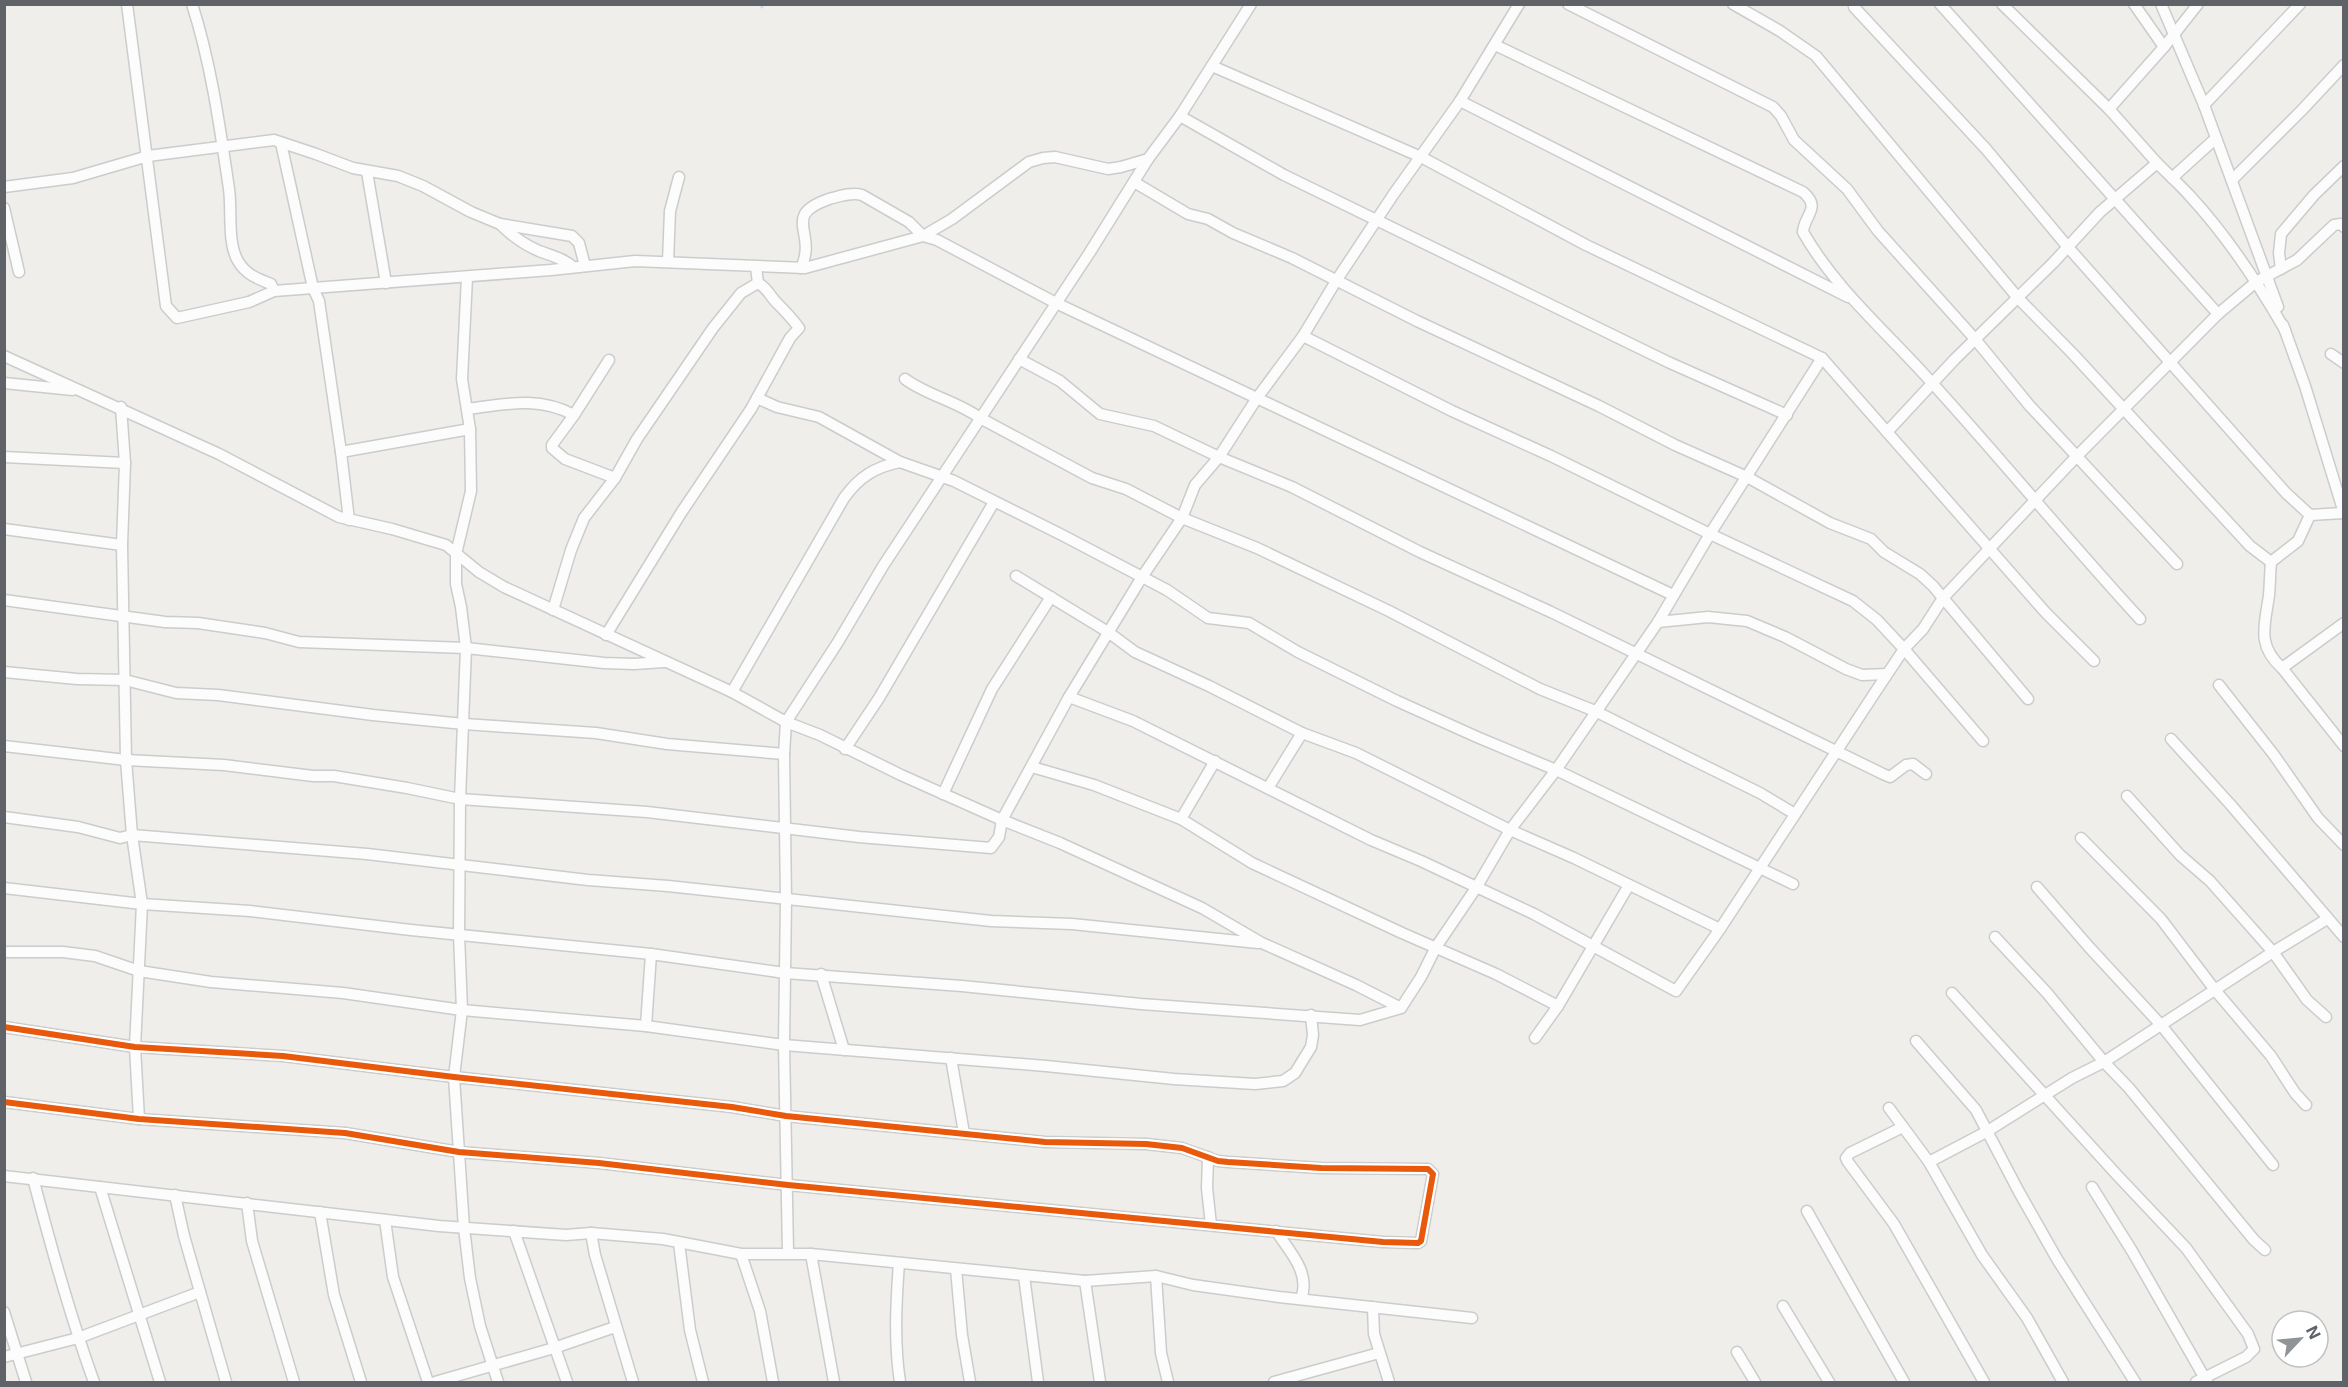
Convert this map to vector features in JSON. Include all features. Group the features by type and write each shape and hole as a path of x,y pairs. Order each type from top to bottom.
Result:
{"street":[{"path":"127,4 166,306 174,316 181,317 249,302 274,291 467,277 635,261 801,268 923,236 952,219 1029,162 1054,157 1108,169 1148,159"},
{"path":"192,4 201,33 222,146 229,192 233,245 238,261 251,276 271,284 274,291"},
{"path":"4,746 126,760 225,765 313,776 334,776 460,799 647,812 989,848 999,837 1002,820 1069,697 1142,577 1182,518 1195,485 1219,457 1257,399 1303,336 1393,195 1460,102 1519,4"},
{"path":"1568,4 1773,107 1781,116 1794,140 1847,189 1878,231 1976,339 1997,368 2076,457 2177,564"},
{"path":"1733,4 1780,31 1816,56 2018,298 2250,546 2271,562"},
{"path":"1940,4 2218,314"},
{"path":"2002,4 2109,109 2206,215 2256,282 2285,330"},
{"path":"2134,4 2164,46"},
{"path":"1854,7 1986,149 2067,246 2286,493 2310,515 2343,513 2305,386 2267,276 2215,139 2205,105 2161,4"},
{"path":"2109,109 2175,34 2198,4"},
{"path":"2205,105 2300,4"},
{"path":"788,1252 784,1045 786,828 784,754 786,722 838,642 883,566 1148,159 1180,116 1249,5"},
{"path":"1495,45 1810,197 1812,204 1803,232 1851,298 1933,383 2140,619"},
{"path":"2232,180 2302,110 2343,64"},
{"path":"1212,66 1421,158 1586,245 1822,358 2046,613 2094,661"},
{"path":"1460,102 1851,298"},
{"path":"1180,116 1284,175 1668,362 1787,415"},
{"path":"2172,178 2215,139"},
{"path":"4,187 73,178 148,156 265,141 281,143 366,172 398,177 423,186 471,212 500,224 572,236 579,243 585,266"},
{"path":"281,143 313,288 319,301 349,520"},
{"path":"1887,432 2113,199 2157,163"},
{"path":"2282,269 2279,253 2281,234 2314,195 2343,166"},
{"path":"366,172 386,283"},
{"path":"668,262 670,211 679,177"},
{"path":"1134,182 1188,214 1208,219 1233,233 1292,258 1675,445 1747,477 1830,523 1871,539 1884,552 1920,574 2028,699"},
{"path":"801,268 807,251 801,218 809,207 839,196 856,193 862,195 909,222 923,236 937,240 1056,303 1673,595"},
{"path":"4,208 19,272"},
{"path":"500,224 530,247 566,261 573,267"},
{"path":"1069,697 1133,721 1362,836 1534,914 1595,945 1676,991 1720,929 1887,674 1904,649 1923,629 1943,598 2076,457 2218,314 2256,282 2297,260 2334,225 2343,226"},
{"path":"756,267 758,283"},
{"path":"467,277 462,379 470,429 471,491 456,554 456,584 466,648 460,799 459,935 462,1010 454,1077 464,1228 470,1278 480,1326 498,1383"},
{"path":"606,635 799,328 765,287 758,283"},
{"path":"553,610 576,534 584,519 615,478 637,439 707,336 741,293 758,283"},
{"path":"1303,336 1452,411 1551,456 1853,602 1877,620 1983,741"},
{"path":"2331,354 2343,363"},
{"path":"4,356 219,454 317,506 349,520 438,541 478,572 504,587 732,692 786,722 1202,908 1262,943 1401,1008"},
{"path":"4,888 142,904 250,911 651,954 785,973 821,974 1153,1005 1360,1020 1401,1008 1421,977 1436,947 1476,888 1510,830 1556,770 1594,711 1658,622 1710,534 1822,358"},
{"path":"1019,359 1060,381 1100,414 1154,426 1219,457 1292,487 1420,552 1890,777 1906,765 1913,764 1926,774"},
{"path":"609,360 552,448 564,459 615,478"},
{"path":"905,379 924,390 965,407 980,418 1092,478 1126,489 1182,518 1257,548 1389,611 1540,689 1594,711 1760,794 1795,814"},
{"path":"4,383 84,391"},
{"path":"757,398 777,407 819,417 900,462 943,476 1142,577 1167,590 1208,618 1249,623 1298,652 1397,701 1556,770 1793,884"},
{"path":"467,409 530,402 563,409 574,415"},
{"path":"121,408 125,463 122,616 126,760 132,835 142,904 135,1047 139,1119"},
{"path":"341,452 470,429"},
{"path":"4,457 125,463"},
{"path":"732,692 843,498 853,485 872,471 900,462"},
{"path":"845,749 879,698 994,502"},
{"path":"2310,515 2298,541 2271,562 2264,637 2270,658 2282,668 2343,746"},
{"path":"4,529 122,544"},
{"path":"1016,576 1108,633 1123,646 1302,733 1364,756 1510,830 1574,858 1720,929"},
{"path":"943,794 992,689 1051,597"},
{"path":"4,600 165,622 198,622 265,633 299,642 466,648 604,663 667,662"},
{"path":"1658,622 1708,617 1747,621 1785,637 1846,669 1862,675 1887,674"},
{"path":"2282,668 2343,623"},
{"path":"4,672 77,679 125,680 176,693 218,695 464,724 596,733 667,744 784,754"},
{"path":"2219,685 2318,818 2343,845"},
{"path":"1268,788 1302,733"},
{"path":"2171,739 2230,804 2343,937"},
{"path":"1181,819 1215,761"},
{"path":"1032,767 1094,785 1181,819 1252,863 1436,947 1558,1006"},
{"path":"2127,796 2180,855 2210,881 2273,952 2307,1000 2326,1017"},
{"path":"4,817 78,827 120,838 132,835 367,854 461,866 991,921 1072,924 1262,943"},
{"path":"2081,838 2161,919 2215,990 2271,1056 2295,1093 2306,1105"},
{"path":"1535,1038 1558,1006 1629,885"},
{"path":"2037,887 2161,1025 2273,1165"},
{"path":"1929,1162 1986,1132 2104,1062 2327,919"},
{"path":"1995,937 2129,1088 2254,1240 2265,1250"},
{"path":"4,952 63,952 95,956 139,971 211,982 343,993 462,1010 646,1026 784,1045 1174,1079 1272,1083 1283,1081 1294,1073 1311,1047 1313,1035 1311,1015"},
{"path":"646,1026 651,954"},
{"path":"821,974 844,1050"},
{"path":"1952,993 2116,1175 2186,1248 2248,1334 2254,1349 2246,1357 2203,1381 2138,1261 2092,1187"},
{"path":"4,1027 135,1047 283,1056 732,1107 786,1116 1045,1142 1182,1148 1218,1161 1290,1166 1428,1169 1433,1174 1422,1238 1418,1243 788,1185 599,1163 459,1152 345,1133 139,1119 4,1102"},
{"path":"1916,1041 1976,1110 2056,1259 2135,1383"},
{"path":"951,1058 964,1133"},
{"path":"1889,1108 1929,1162 1982,1255 2027,1318 2063,1383"},
{"path":"1904,1127 1850,1153 1846,1158 1894,1224 1984,1383"},
{"path":"1209,1157 1207,1188 1211,1225"},
{"path":"4,1176 464,1228 566,1235 591,1233 663,1239 741,1254 788,1252 1085,1281 1156,1276 1192,1285 1472,1318"},
{"path":"33,1178 78,1338 94,1383"},
{"path":"100,1187 160,1383"},
{"path":"175,1195 226,1383"},
{"path":"247,1203 252,1241 294,1383"},
{"path":"1807,1211 1903,1381"},
{"path":"320,1212 334,1295 361,1383"},
{"path":"385,1220 393,1277 428,1383"},
{"path":"514,1231 567,1383"},
{"path":"1276,1231 1302,1270 1304,1281 1301,1299"},
{"path":"591,1233 615,1327 633,1383"},
{"path":"679,1243 690,1330 703,1383"},
{"path":"741,1254 760,1311 773,1383"},
{"path":"811,1254 834,1383"},
{"path":"899,1263 897,1362 900,1383"},
{"path":"956,1269 962,1335 970,1383"},
{"path":"1024,1276 1038,1383"},
{"path":"1156,1276 1161,1353 1168,1383"},
{"path":"1085,1281 1100,1383"},
{"path":"4,1357 78,1338 200,1292"},
{"path":"1783,1306 1829,1383"},
{"path":"1373,1307 1374,1334 1389,1383"},
{"path":"4,1312 26,1383"},
{"path":"435,1383 554,1348 615,1327"},
{"path":"1737,1352 1755,1383"},
{"path":"1274,1383 1379,1353"}],"cycle path":[{"path":"4,1027 135,1047 283,1056 732,1107 786,1116 1045,1142 1146,1144 1182,1148 1218,1161 1321,1168 1428,1169 1433,1174 1421,1241 1418,1243 1383,1242 788,1185 599,1163 459,1152 345,1133 139,1119 4,1102"}]}
